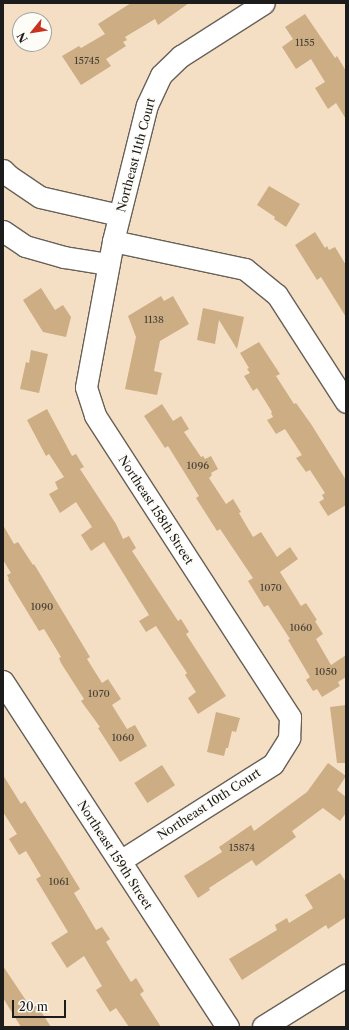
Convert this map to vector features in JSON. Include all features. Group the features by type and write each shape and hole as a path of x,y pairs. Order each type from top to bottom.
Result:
{"street":[{"name":"Northeast 11th Court","path":"113,241 147,105 161,75 181,56 264,3"},
{"path":"3,170 9,176 40,197 119,215"},
{"path":"3,231 25,246 64,257 108,264"},
{"path":"113,241 245,269 277,295 346,402"},
{"name":"Northeast 158th Street","path":"113,241 86,387 95,415 290,717 289,738"},
{"name":"Northeast 159th Street","path":"3,682 228,1027"},
{"name":"Northeast 10th Court","path":"120,862 273,764 289,738"},
{"path":"264,1027 346,976"}],"building":[{"path":"131,3 189,3 158,25 155,19 125,37 127,40 123,42 126,46 106,59 111,66 81,85 62,56 79,46 81,48 105,34 98,24"},
{"path":"305,14 335,58 337,56 346,71 346,119 336,103 328,109 315,88 325,82 311,59 296,69 282,47 293,39 285,27"},
{"path":"269,186 300,204 286,227 274,219 275,217 257,205"},
{"path":"315,232 325,248 327,246 329,250 335,247 346,265 346,317 321,277 317,280 295,245"},
{"path":"41,288 55,310 63,305 71,317 66,337 43,332 23,300"},
{"path":"161,296 164,301 173,296 189,324 160,341 154,371 162,373 157,395 125,389 136,337 128,316"},
{"path":"203,308 244,317 237,349 219,320 215,344 197,340"},
{"path":"259,342 280,374 276,376 294,404 296,403 311,424 346,480 346,505 328,516 319,502 324,499 322,495 325,493 310,470 306,472 296,458 302,455 285,429 276,434 267,420 273,417 272,412 257,388 253,391 244,376 250,373 247,369 249,368 240,353"},
{"path":"31,350 48,354 39,393 20,389 26,362 29,363"},
{"path":"162,404 173,421 181,416 189,429 184,432 201,457 203,456 205,459 211,456 218,469 211,473 212,475 209,478 226,504 233,499 241,512 239,513 253,537 261,532 277,557 290,547 298,559 280,572 301,606 306,603 317,620 315,621 323,634 316,639 331,665 346,655 346,677 338,682 340,686 322,697 317,689 313,691 306,680 310,677 288,640 290,639 268,605 264,607 248,581 253,578 220,529 217,531 196,498 199,496 168,446 165,448 144,416"},
{"path":"47,409 72,456 76,454 84,467 80,469 116,524 123,539 129,536 136,548 132,551 178,621 181,619 189,632 186,634 226,696 198,714 188,698 196,692 185,675 187,673 156,626 146,632 139,621 149,615 104,542 91,551 81,535 92,527 76,502 60,513 49,494 58,489 55,482 64,477 49,454 46,456 27,420"},
{"path":"3,525 14,544 18,542 33,565 34,564 90,657 87,659 102,683 108,679 121,699 112,705 127,729 135,725 147,746 120,762 98,728 100,727 81,701 84,699 61,663 59,658 61,657 44,629 39,631 8,580 7,575 11,573 3,560"},
{"path":"346,705 346,763 337,763 330,707"},
{"path":"216,712 240,718 236,732 232,731 228,748 226,748 224,756 207,752"},
{"path":"328,763 346,776 337,790 346,797 346,813 340,821 323,808 292,831 296,837 256,866 252,860 209,888 210,890 198,898 184,876 222,852 219,847 251,825 254,831 307,792"},
{"path":"162,765 175,785 147,803 134,783"},
{"path":"3,775 21,804 25,801 61,858 80,889 74,893 96,930 102,927 110,939 106,942 131,982 136,978 144,991 140,994 161,1027 129,1027 116,1008 110,1012 96,990 102,986 84,956 67,968 51,943 68,932 36,879 41,876 26,851 19,855 9,839 17,834 3,812"},
{"path":"340,873 346,882 346,917 328,929 326,925 242,980 229,959 277,930 275,925 287,918 289,923 313,908 305,895"},
{"path":"3,966 31,1008 37,1005 51,1027 21,1027 3,998"}]}
